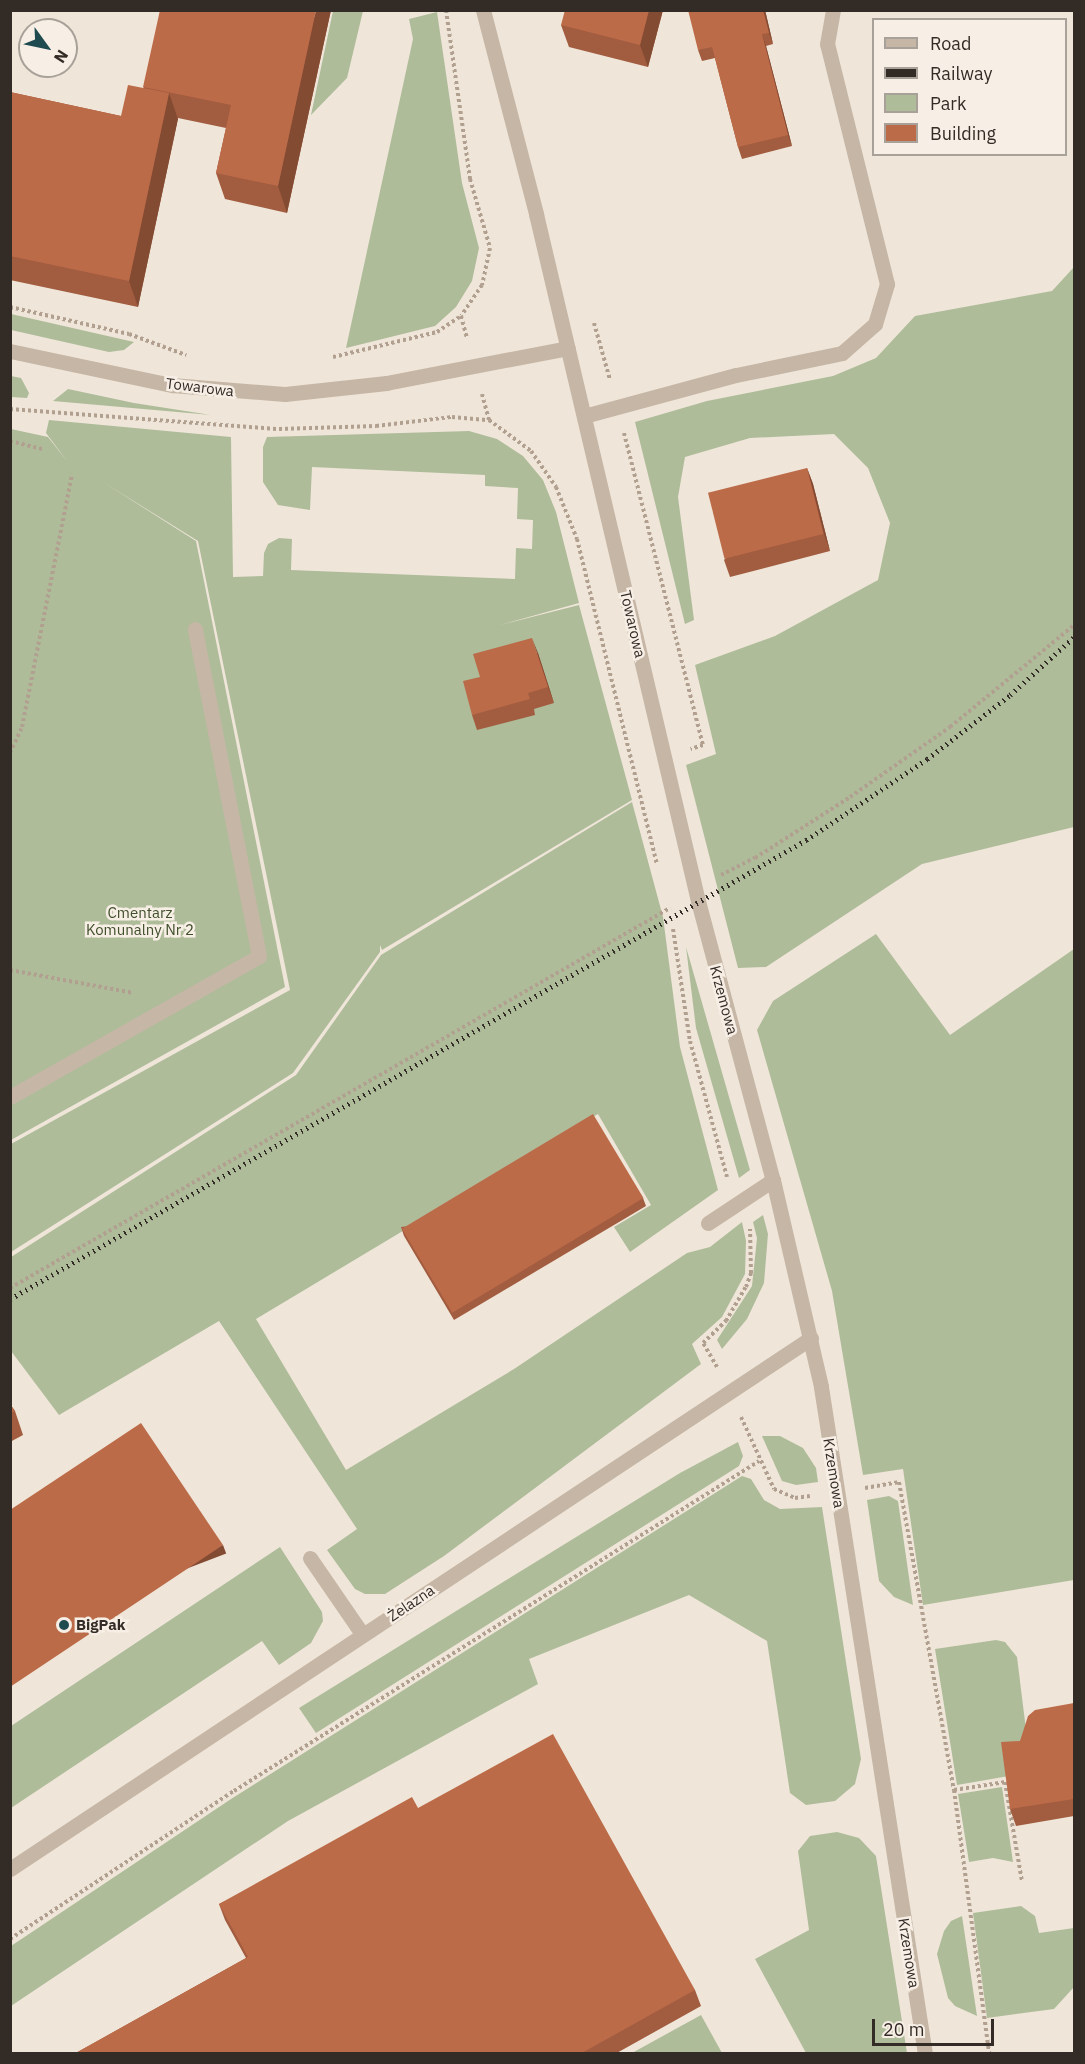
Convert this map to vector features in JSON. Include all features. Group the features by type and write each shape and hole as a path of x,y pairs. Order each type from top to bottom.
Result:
{"street":[{"name":"Towarowa","path":"483,10 568,348 696,894"},
{"path":"584,416 736,375 842,353 875,324 887,284 827,44 833,10"},
{"name":"Towarowa","path":"10,351 172,385 285,394 337,391 568,348"},
{"path":"10,1097 259,956 195,629"},
{"name":"Krzemowa","path":"696,894 773,1180 811,1338 925,2054"},
{"path":"708,1223 773,1180"},
{"name":"Żelazna","path":"10,1869 811,1338"},
{"path":"310,1558 363,1635"}],"path":[{"path":"327,358 437,332 462,316 482,285 490,248 470,179 446,10"},
{"path":"10,307 129,334 196,358"},
{"path":"462,316 489,420"},
{"path":"10,409 279,429 375,426 452,417 489,420 531,451 556,487 577,539 658,871"},
{"path":"10,441 42,448"},
{"path":"10,753 22,727 72,474"},
{"path":"10,1287 662,915 755,858 850,797 950,727 1074,625"},
{"path":"668,906 690,1041 728,1183 742,1201"},
{"path":"10,970 179,1002"},
{"path":"10,1939 244,1785 759,1461"},
{"path":"837,1492 899,1482 954,1790 989,2054"},
{"path":"954,1790 1005,1782 1022,1881"}],"green space":[{"path":"333,11 363,11 347,78 311,115"},
{"path":"437,12 462,183 479,248 472,281 456,307 435,326 346,348 413,39 409,19"},
{"path":"1074,267 1074,827 922,864 766,967 738,968 686,765 716,754 695,665 775,636 878,580 890,523 868,468 834,434 750,438 685,457 678,497 694,620 685,624 635,422 707,401 833,376 876,358 915,316 1052,291"},
{"path":"11,314 134,342 124,350 109,352 11,330"},
{"path":"11,376 21,378 29,393 27,398 11,397"},
{"path":"68,389 134,403 211,415 53,401"},
{"name":"Cmentarz Komunalny Nr 2","path":"49,420 231,437 233,577 263,576 264,553 268,544 279,538 292,539 291,570 515,579 516,548 532,549 533,520 517,519 518,488 485,486 485,475 312,467 310,510 278,505 263,482 263,447 267,437 469,431 497,439 523,456 543,480 556,512 579,603 500,625 579,605 632,800 382,950 380,945 380,952 293,1073 11,1252 11,1144 290,990 198,541 103,482 196,541 285,987 11,1140 11,429 48,437 67,461 46,433"},
{"path":"632,802 663,917 680,1047 718,1190 630,1252 614,1227 651,1205 598,1114 256,1319 346,1470 514,1369 687,1253 710,1247 742,1222 746,1241 745,1274 722,1317 692,1344 701,1364 444,1556 385,1594 365,1594 355,1589 327,1550 357,1529 219,1321 59,1415 11,1351 11,1257 296,1075 381,955"},
{"path":"876,934 950,1035 1074,949 1074,1580 923,1605 903,1469 863,1475 832,1291 757,1030 773,1001"},
{"path":"686,947 750,1170 739,1178 696,1028"},
{"path":"763,1215 768,1234 764,1283 747,1319 722,1349 717,1340 752,1286 757,1238 753,1222"},
{"path":"762,1436 780,1436 803,1448 816,1468 818,1482 796,1485 782,1481"},
{"path":"738,1442 743,1456 739,1466 316,1733 299,1708 680,1473"},
{"path":"742,1476 751,1479 764,1500 780,1509 822,1507 861,1759 855,1784 835,1801 806,1805 790,1793 767,1641 689,1595 529,1659 538,1684 288,1821 11,2006 11,1946 231,1799"},
{"path":"889,1496 898,1501 913,1605 894,1597 879,1581 867,1500"},
{"path":"280,1547 322,1612 323,1621 311,1643 279,1665 262,1641 11,1808 11,1726"},
{"path":"996,1640 1005,1642 1017,1657 1029,1754 1009,1776 957,1785 935,1649"},
{"path":"1002,1787 1013,1862 993,1858 969,1862 958,1794"},
{"path":"837,1832 859,1838 876,1856 907,2053 806,2053 755,1959 809,1930 798,1851 810,1836"},
{"path":"1021,1906 1035,1916 1039,1933 1074,1928 1074,1987 1054,2009 987,2018 973,1913"},
{"path":"962,1916 977,2016 955,2006 948,1998 937,1954 944,1931 951,1921"},
{"path":"701,2015 722,2053 632,2053"}],"building":[{"path":"160,10 316,10 278,186 216,173 231,105 143,87"},
{"path":"565,10 649,10 640,45 561,25"},
{"path":"688,10 763,10 769,33 762,34 788,135 738,147 712,47 698,50"},
{"path":"128,85 169,93 129,281 10,256 10,92 121,116"},
{"path":"807,468 823,534 724,559 708,493"},
{"path":"532,638 548,687 528,693 530,699 472,715 463,681 480,677 473,654"},
{"path":"593,1114 643,1198 452,1313 402,1229"},
{"path":"10,1404 15,1411 10,1414"},
{"name":"BigPak","path":"141,1423 223,1545 10,1687 10,1510"},
{"path":"1074,1703 1074,1799 1010,1809 1001,1742 1020,1741 1028,1716 1035,1710"},
{"path":"553,1734 695,1990 580,2054 74,2054 248,1957 219,1904 412,1797 418,1808"}],"railway":[{"path":"10,1299 806,840 927,759 1010,695 1074,637"}],"place":[{"name":"BigPak","path":"64,1625"}]}
